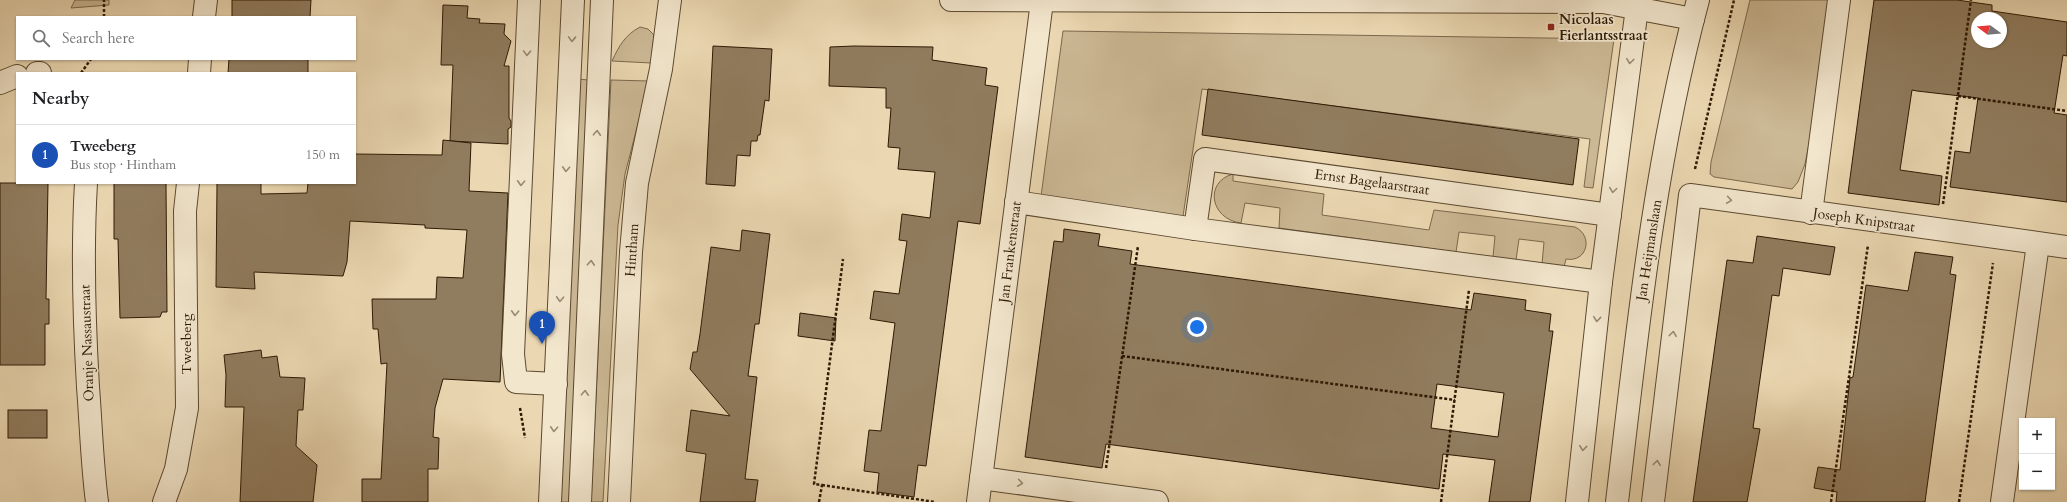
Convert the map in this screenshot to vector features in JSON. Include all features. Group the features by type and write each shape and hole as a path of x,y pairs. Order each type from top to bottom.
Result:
{"street":[{"path":"204,16 206,0"},
{"path":"529,0 513,354 516,382 556,384"},
{"path":"550,502 573,0"},
{"path":"580,502 602,0"},
{"name":"Hintham","path":"619,502 631,252 636,198 661,69 670,0"},
{"path":"951,0 1603,2 1637,8 1695,10"},
{"path":"1811,213 1839,0"},
{"name":"Jan Frankenstraat","path":"978,502 1042,1"},
{"path":"1577,502 1610,215 1637,8"},
{"name":"Jan Heijmanslaan","path":"1618,502 1641,300 1664,154 1695,10"},
{"path":"199,72 200,60"},
{"path":"0,83 16,76"},
{"name":"Ernst Bagelaarstraat","path":"1195,230 1205,159 1610,215"},
{"name":"Oranje Nassaustraat","path":"86,184 84,229 86,338 93,470 97,502"},
{"name":"Tweeberg","path":"164,502 176,469 187,408 185,211 188,184"},
{"path":"1653,502 1690,195"},
{"name":"Joseph Knipstraat","path":"1690,195 2067,248"},
{"path":"1016,202 1195,230 1602,282"},
{"path":"2002,502 2038,244"},
{"path":"981,478 1157,502"}],"path":[{"path":"104,0 104,16"},
{"path":"1690,195 1734,0"},
{"path":"1940,230 1971,0"},
{"path":"82,72 90,60"},
{"path":"1958,96 2067,111"},
{"path":"1103,494 1141,221"},
{"path":"1831,502 1872,221"},
{"path":"1959,502 1996,238"},
{"path":"843,259 814,484 936,502"},
{"path":"1442,502 1472,265"},
{"path":"1122,356 1455,400"},
{"path":"516,382 526,444"},
{"path":"819,502 822,485"}],"shaded area":[{"path":"75,0 109,0 109,5 71,8"},
{"path":"1750,0 1838,0 1805,164 1798,182 1792,189 1714,177 1710,174 1711,162"},
{"path":"640,27 648,29 654,35 651,63 612,61 623,41"},
{"path":"1063,31 1614,39 1593,188 1584,187 1590,139 1202,89 1182,223 1040,204"},
{"path":"578,79 588,80 569,502 557,502"},
{"path":"611,80 649,81 625,174 618,225 603,502 591,502"},
{"path":"1233,174 1233,181 1324,194 1322,215 1429,230 1434,210 1575,227 1585,236 1586,248 1579,257 1566,259 1564,267 1542,264 1544,242 1519,239 1516,260 1493,257 1495,236 1459,232 1456,252 1279,228 1280,208 1245,203 1241,223 1231,220 1223,215 1217,208 1214,200 1218,184 1224,178"}],"building":[{"path":"232,0 311,0 310,16 232,16"},
{"path":"1874,0 1957,0 1992,5 1992,11 1999,12 1971,12 1971,48 2007,48 2007,13 2067,22 2067,56 2063,55 2054,113 2067,115 2067,202 1950,187 1955,151 1970,153 1978,98 1912,90 1900,170 1942,176 1939,205 1848,193"},
{"path":"443,5 468,6 467,18 480,19 479,23 505,24 504,34 511,41 504,66 509,66 509,118 511,121 511,127 508,129 508,144 450,141 453,65 441,65"},
{"path":"713,46 772,49 769,101 765,100 760,135 758,135 757,141 751,141 750,156 737,155 735,186 706,184"},
{"path":"830,47 933,47 932,60 987,68 985,85 998,87 980,224 958,221 926,466 918,465 914,497 877,492 879,473 864,471 869,430 881,431 895,323 870,319 874,291 899,294 907,241 899,240 902,214 930,218 935,172 898,169 900,148 888,147 891,108 886,108 886,88 829,86"},
{"path":"229,60 308,60 308,72 228,72"},
{"path":"1208,89 1579,139 1573,185 1202,135"},
{"path":"443,140 471,143 469,191 508,193 500,382 443,379 435,408 433,437 439,438 438,469 428,469 428,502 362,502 362,479 381,479 387,363 381,364 378,329 373,329 372,299 436,299 437,277 463,278 467,230 425,228 425,225 350,221 347,262 343,276 254,272 255,289 216,287 217,184 261,184 261,194 307,193 308,184 356,184 356,154 442,155"},
{"path":"0,183 48,184 46,299 49,299 49,324 45,324 45,365 0,365"},
{"path":"114,184 166,184 167,312 162,312 160,317 120,318 118,239 114,239"},
{"path":"1064,229 1100,234 1098,246 1132,251 1130,264 1471,310 1474,293 1526,300 1525,310 1551,314 1549,331 1553,331 1530,502 1489,502 1495,460 1443,454 1439,489 1106,444 1102,468 1025,457 1054,241 1063,242","holes":["1437,384 1504,393 1498,437 1431,428"]},
{"path":"742,230 770,234 759,324 755,324 748,376 757,377 745,479 758,480 755,502 700,502 706,454 686,451 691,410 730,416 690,369 693,352 697,352 711,247 740,251"},
{"path":"1757,236 1835,247 1830,275 1783,268 1779,296 1772,295 1753,428 1760,429 1747,502 1693,502 1727,260 1753,263"},
{"path":"1915,252 1953,257 1950,274 1956,275 1925,502 1836,502 1837,492 1814,488 1818,467 1840,470 1850,378 1853,377 1866,285 1908,291"},
{"path":"800,313 836,318 835,341 798,336"},
{"path":"261,350 262,358 277,356 280,377 305,378 303,410 298,410 296,446 317,465 313,502 240,502 244,407 225,407 226,375 224,355"},
{"path":"8,410 47,410 47,438 8,438"}],"place":[{"name":"Nicolaas Fierlantsstraat","path":"1551,27"},
{"name":"Tweeberg","path":"542,344"}]}
